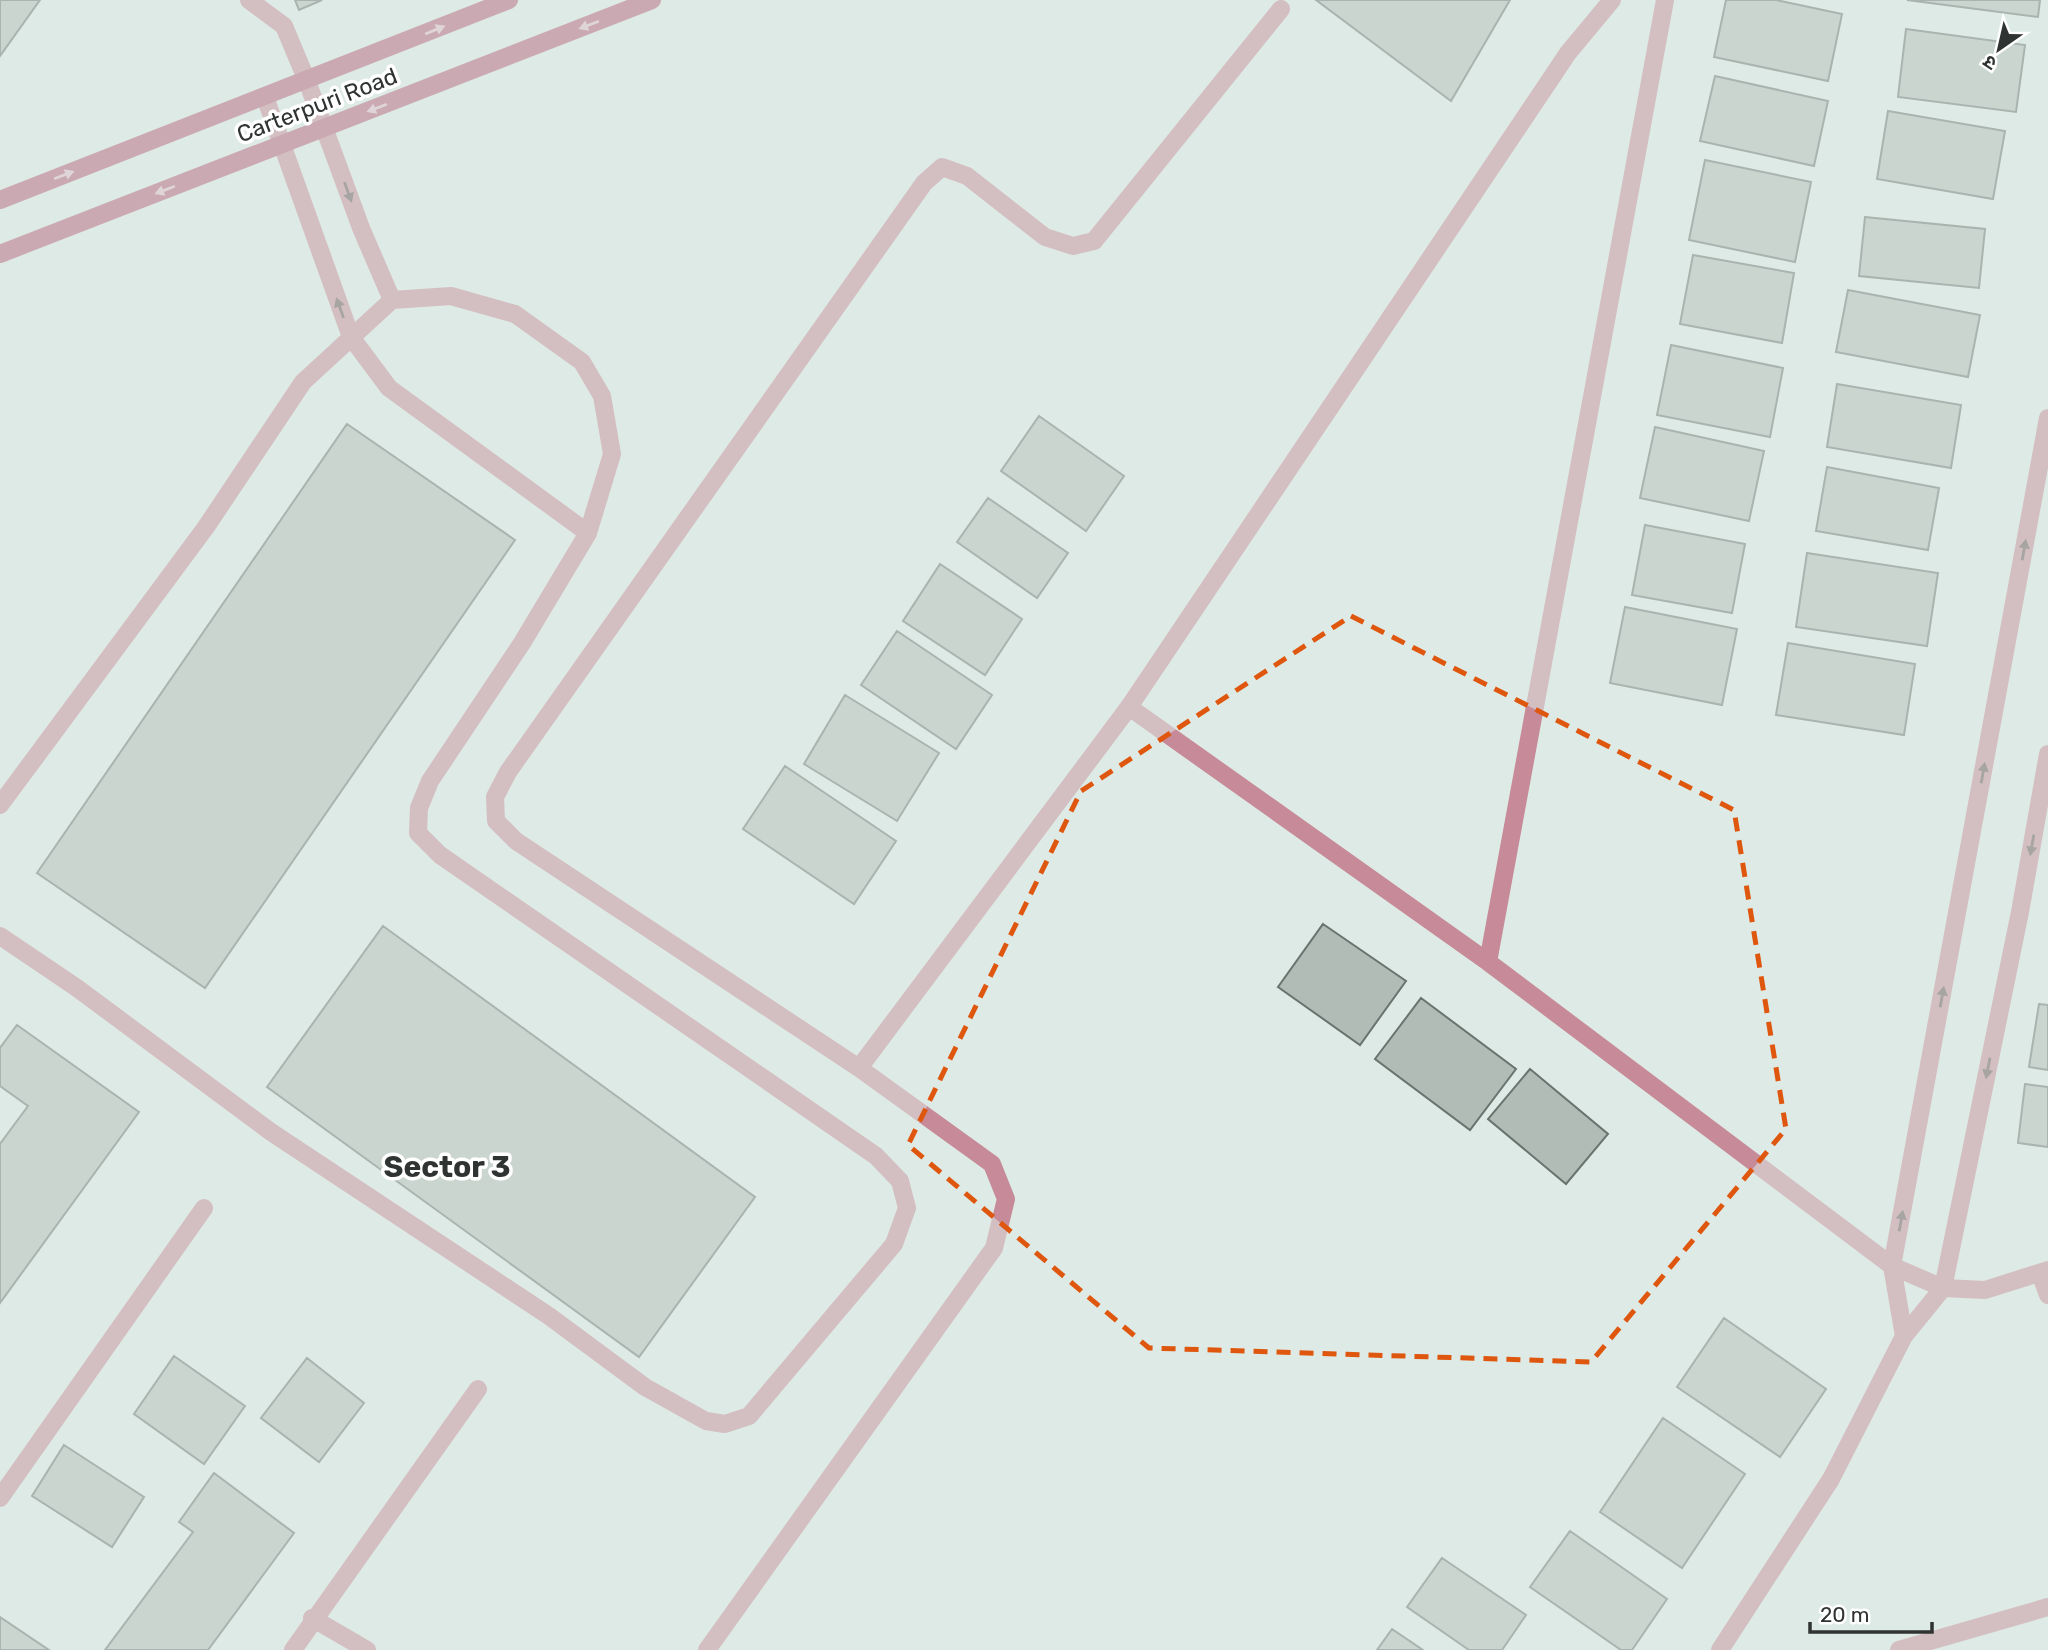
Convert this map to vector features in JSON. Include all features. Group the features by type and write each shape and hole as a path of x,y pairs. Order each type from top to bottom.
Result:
{"main road":[{"name":"Carterpuri Road","path":"0,200 509,0"},
{"name":"Carterpuri Road","path":"0,254 652,0"}],"street":[{"path":"249,0 284,26 325,128 360,228 392,300"},
{"path":"859,1068 1129,707 1568,53 1612,0"},
{"path":"1488,962 1665,0"},
{"path":"707,1650 994,1248 1006,1199 992,1164 859,1068 516,841 496,821 495,797 508,772 924,183 942,167 967,176 1045,237 1073,246 1094,241 1281,9"},
{"path":"265,97 351,337 389,388 588,533"},
{"path":"0,805 206,527 303,382 392,300 451,296 514,314 582,362 602,397 612,454 588,533 522,643 430,781 419,808 418,833 440,855 876,1156 900,1181 907,1208 894,1244 749,1416 725,1424 706,1421 645,1387 549,1316 271,1132 77,988 0,936"},
{"path":"1904,1336 1892,1266 2048,418"},
{"path":"1129,707 1488,962 1892,1266 1943,1288 1985,1290 2044,1271 2048,1295"},
{"path":"1720,1650 1831,1479 1904,1336 1943,1288 2020,912 2048,754"},
{"path":"0,1498 204,1208"},
{"path":"293,1650 312,1618 478,1389"},
{"path":"1899,1650 2048,1607"},
{"path":"312,1618 366,1650"}],"highlighted area":[{"path":"1351,616 1734,810 1786,1129 1591,1362 1149,1348 908,1145 1081,791"}],"building":[{"path":"0,0 40,0 0,56"},
{"path":"295,0 322,0 299,10"},
{"path":"1316,0 1510,0 1451,101"},
{"path":"1726,0 1776,0 1842,14 1828,81 1714,57"},
{"path":"1907,0 2040,0 2038,17"},
{"path":"1906,29 2025,45 2016,112 1898,97"},
{"path":"1715,76 1828,101 1814,166 1700,141"},
{"path":"1888,111 2005,131 1993,199 1877,179"},
{"path":"1705,160 1811,182 1795,262 1689,240"},
{"path":"1865,217 1985,229 1979,288 1859,276"},
{"path":"1693,255 1794,273 1782,343 1680,324"},
{"path":"1848,290 1980,315 1968,377 1836,352"},
{"path":"1671,345 1783,368 1770,437 1657,415"},
{"path":"1837,384 1961,405 1951,468 1827,447"},
{"path":"1039,416 1124,476 1086,531 1001,471"},
{"path":"347,424 515,540 205,988 37,873"},
{"path":"1655,427 1764,451 1749,521 1640,498"},
{"path":"1827,467 1939,488 1928,550 1816,531"},
{"path":"988,498 1068,553 1037,598 957,542"},
{"path":"1645,525 1745,544 1732,613 1632,595"},
{"path":"1807,553 1938,573 1927,646 1796,627"},
{"path":"940,564 1022,619 985,675 903,621"},
{"path":"1625,607 1737,629 1722,705 1610,683"},
{"path":"897,631 992,695 956,749 861,685"},
{"path":"1788,643 1915,664 1904,735 1776,715"},
{"path":"845,695 939,753 897,821 804,764"},
{"path":"785,766 896,841 854,904 743,829"},
{"path":"1323,924 1406,981 1360,1045 1278,987"},
{"path":"383,926 755,1197 639,1357 267,1087"},
{"path":"1421,998 1516,1069 1470,1130 1375,1059"},
{"path":"2039,1004 2048,1005 2048,1070 2029,1067"},
{"path":"17,1025 139,1112 0,1303 0,1144 28,1106 0,1086 0,1048"},
{"path":"1530,1069 1608,1134 1566,1184 1488,1119"},
{"path":"2025,1084 2048,1087 2048,1147 2018,1143"},
{"path":"1724,1318 1826,1389 1780,1457 1677,1387"},
{"path":"174,1356 245,1406 204,1464 134,1414"},
{"path":"307,1358 364,1403 319,1462 261,1418"},
{"path":"1663,1418 1745,1474 1682,1568 1600,1512"},
{"path":"64,1445 144,1497 112,1547 32,1496"},
{"path":"214,1473 294,1533 208,1650 105,1650 193,1532 179,1522"},
{"path":"1570,1531 1667,1599 1632,1650 1621,1650 1530,1587"},
{"path":"1442,1558 1526,1615 1502,1650 1469,1650 1407,1607"},
{"path":"0,1617 49,1650 0,1650"},
{"path":"1392,1629 1423,1650 1377,1650"}],"district":[{"name":"Sector 3","path":"447,1167"}]}
